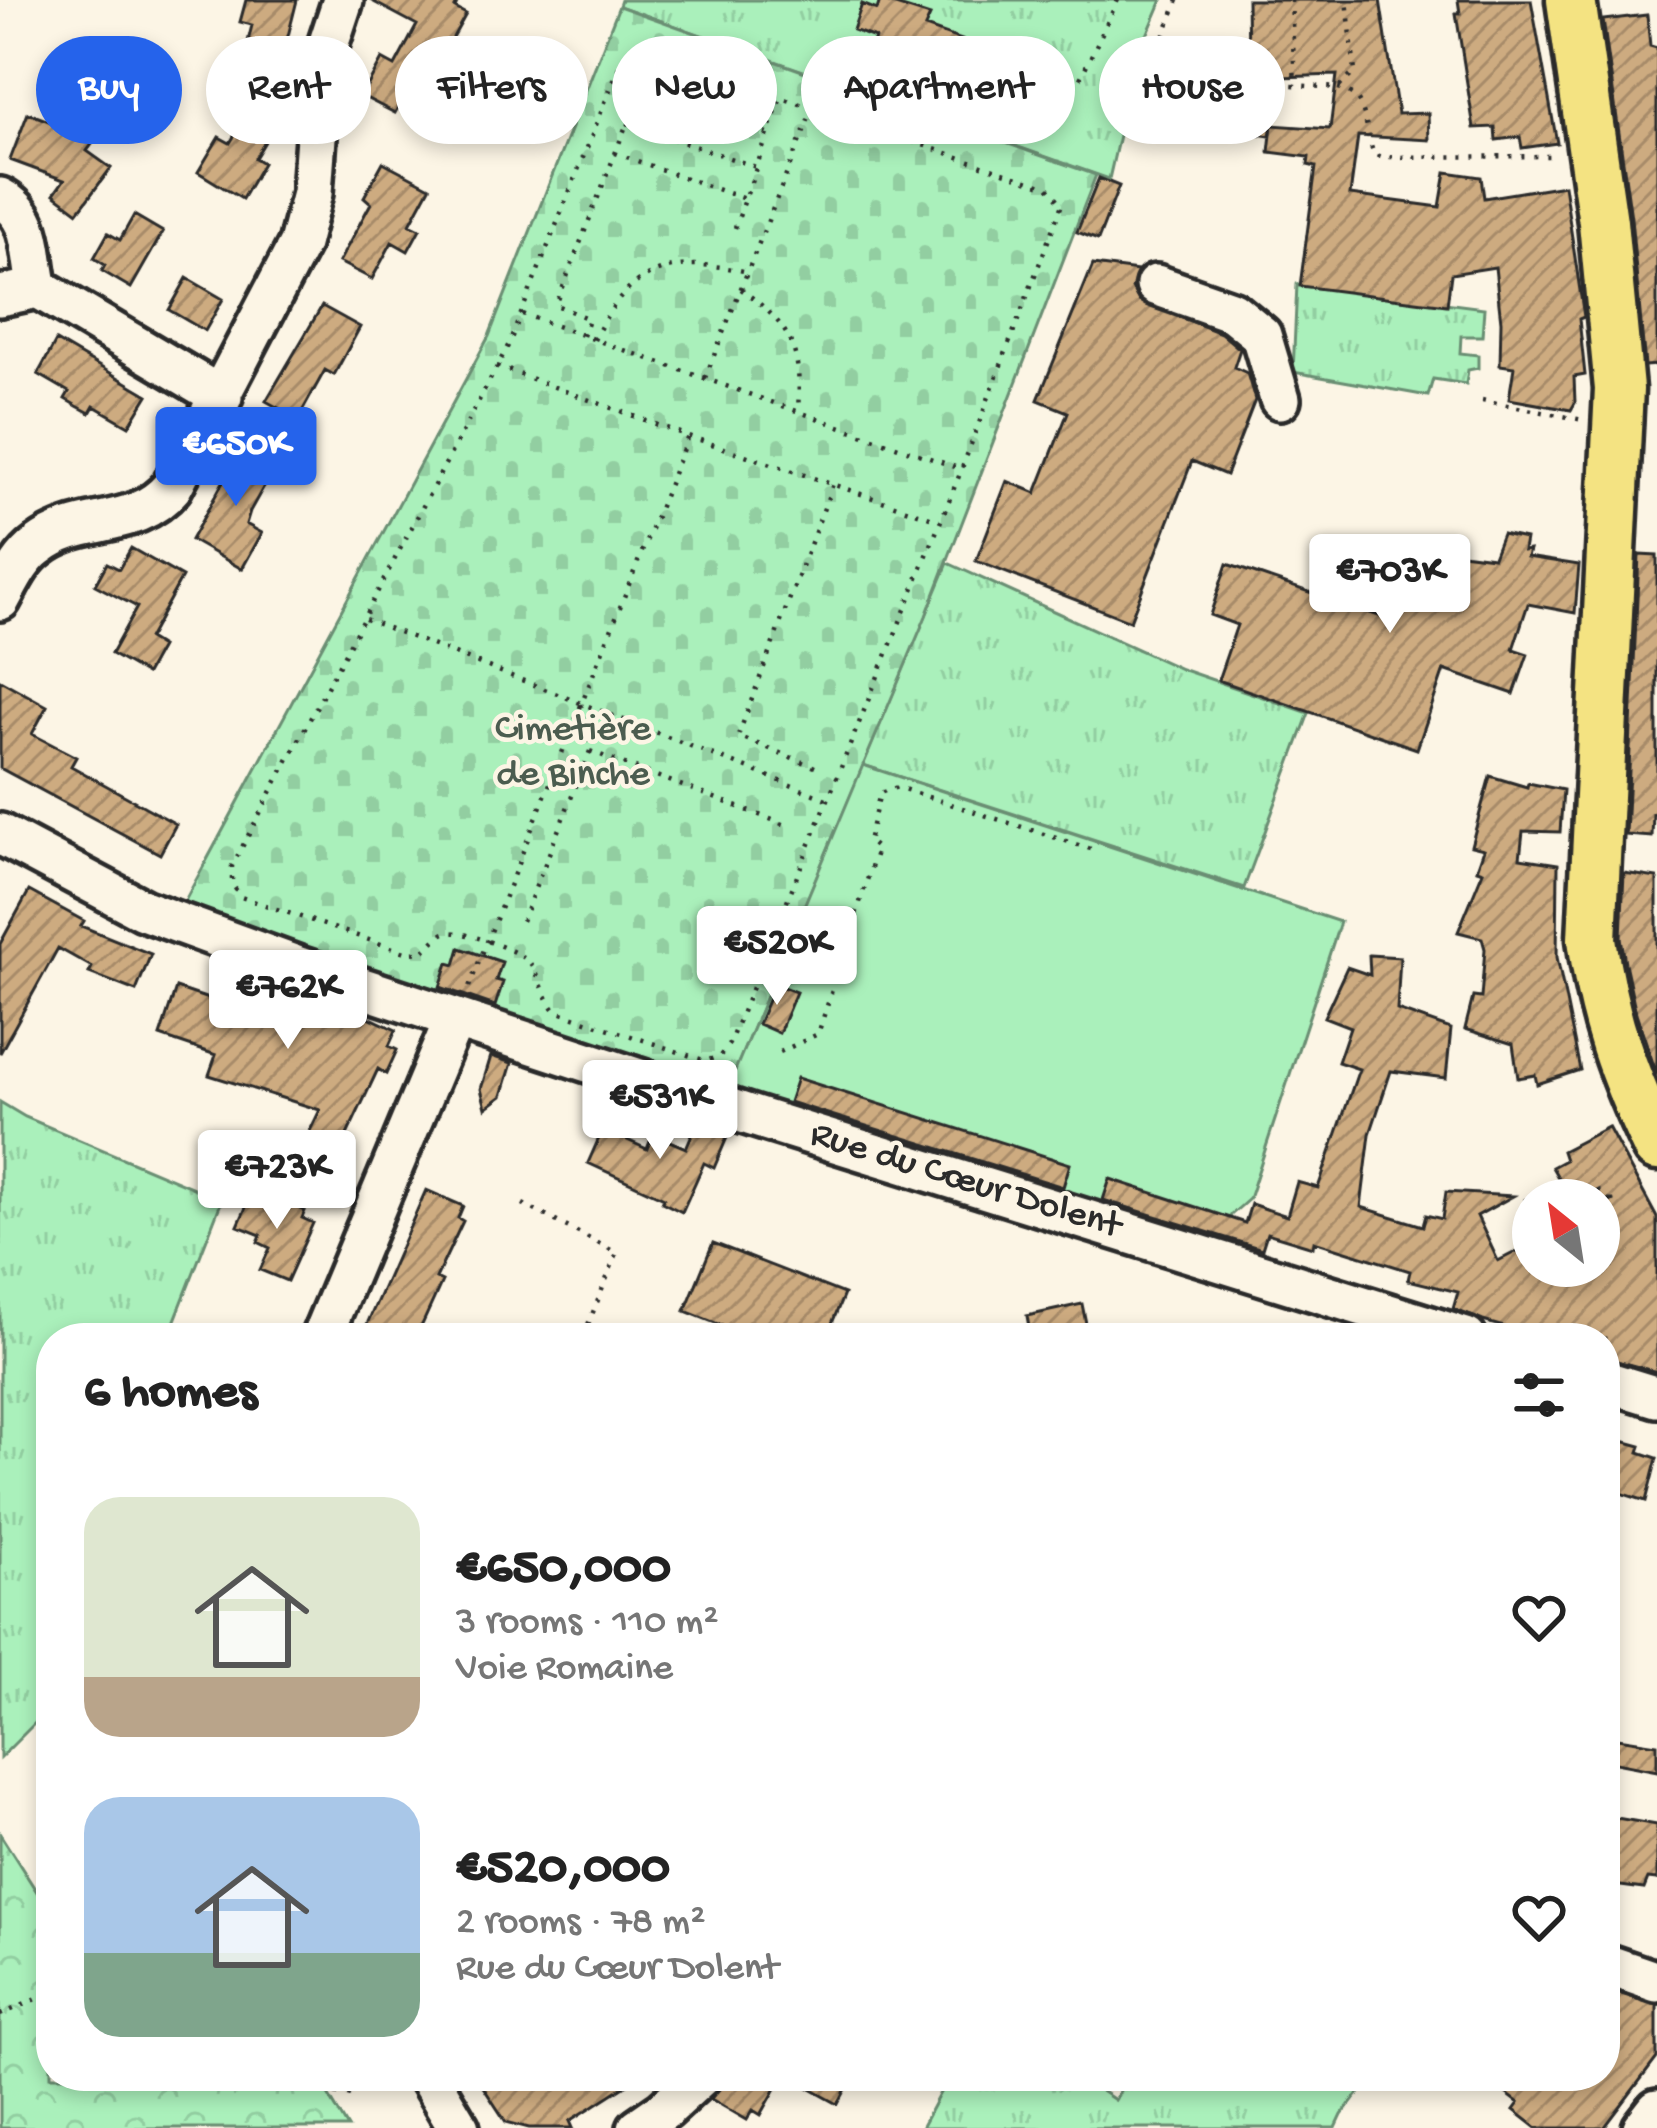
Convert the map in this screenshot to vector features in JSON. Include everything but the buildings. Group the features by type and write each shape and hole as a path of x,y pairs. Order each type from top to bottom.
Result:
{"main road":[{"path":"1571,0 1617,365 1618,427 1592,939 1599,993 1618,1060 1657,1146"}],"street":[{"path":"0,600 39,544 82,525 137,515 163,497 222,397 299,244 313,193 321,67 343,0"},
{"path":"0,198 21,212 29,230 19,292 222,397"},
{"path":"1156,285 1233,312 1261,335 1280,398"},
{"name":"Rue du Cœur Dolent","path":"0,834 143,910 456,1020 1418,1323"},
{"path":"327,1323 456,1020"},
{"path":"1620,1386 1657,1397"},
{"path":"1620,1969 1657,1982"},
{"path":"437,2091 459,2128"},
{"path":"638,2128 685,2091"},
{"path":"1643,2128 1657,2110"}],"path":[{"path":"1075,86 1118,0"},
{"path":"1178,0 1159,56 1162,68 1171,76 1352,91 1374,154 1382,157 1592,155"},
{"path":"1291,0 1295,85"},
{"path":"1338,88 1355,72 1347,0"},
{"path":"612,85 522,314 232,866 232,884 241,897 408,953 423,952 440,934 452,931 511,950 532,964 538,985 556,1011 706,1061 720,1056 730,1044 962,469 1061,205 1048,187 920,144"},
{"path":"777,97 801,104"},
{"path":"777,109 781,98"},
{"path":"705,378 801,138"},
{"path":"584,336 589,319 556,305 619,144"},
{"path":"690,144 757,166"},
{"path":"735,228 765,144"},
{"path":"615,153 745,200"},
{"path":"595,340 617,298 659,268 683,263 748,272"},
{"path":"741,289 770,311 792,339 800,368 798,412"},
{"path":"522,314 962,469"},
{"path":"497,366 941,520"},
{"path":"1482,400 1618,427"},
{"path":"456,1020 688,436"},
{"path":"815,766 738,736 833,484"},
{"path":"365,619 829,800"},
{"path":"522,921 590,751 580,703"},
{"path":"590,751 787,825"},
{"path":"780,1052 818,1034 877,849 868,841 880,793 897,787 1094,850"},
{"path":"524,1204 617,1252 589,1323"},
{"path":"0,2015 36,1999"},
{"path":"331,2091 354,2096 358,2091"}],"green space":[{"path":"621,0 1162,0 1147,36 1099,36 1099,144 1117,144 1109,179 1010,144 1075,144 1075,36 801,36 801,70 777,62 777,36 704,36 619,6"},
{"name":"Cimetière de Binche","path":"619,6 704,36 612,36 612,144 777,144 777,62 801,70 801,144 1009,144 1096,175 926,616 726,1092 180,910 489,336 565,144 588,144 588,85"},
{"path":"1297,284 1484,308 1482,336 1461,336 1460,353 1478,355 1478,368 1468,370 1466,384 1433,379 1428,396 1293,372"},
{"path":"948,563 1181,669 1309,713 1244,888 863,765"},
{"path":"863,765 1340,922 1249,1199 1231,1215 1222,1244 726,1092"},
{"path":"0,1102 25,1117 222,1200 174,1323 36,1323 36,1722 0,1758"},
{"path":"0,1834 36,1890 36,2091 326,2091 348,2128 0,2128"},
{"path":"941,2091 1102,2091 1115,2100 1120,2091 1360,2091 1336,2128 921,2128"}]}
